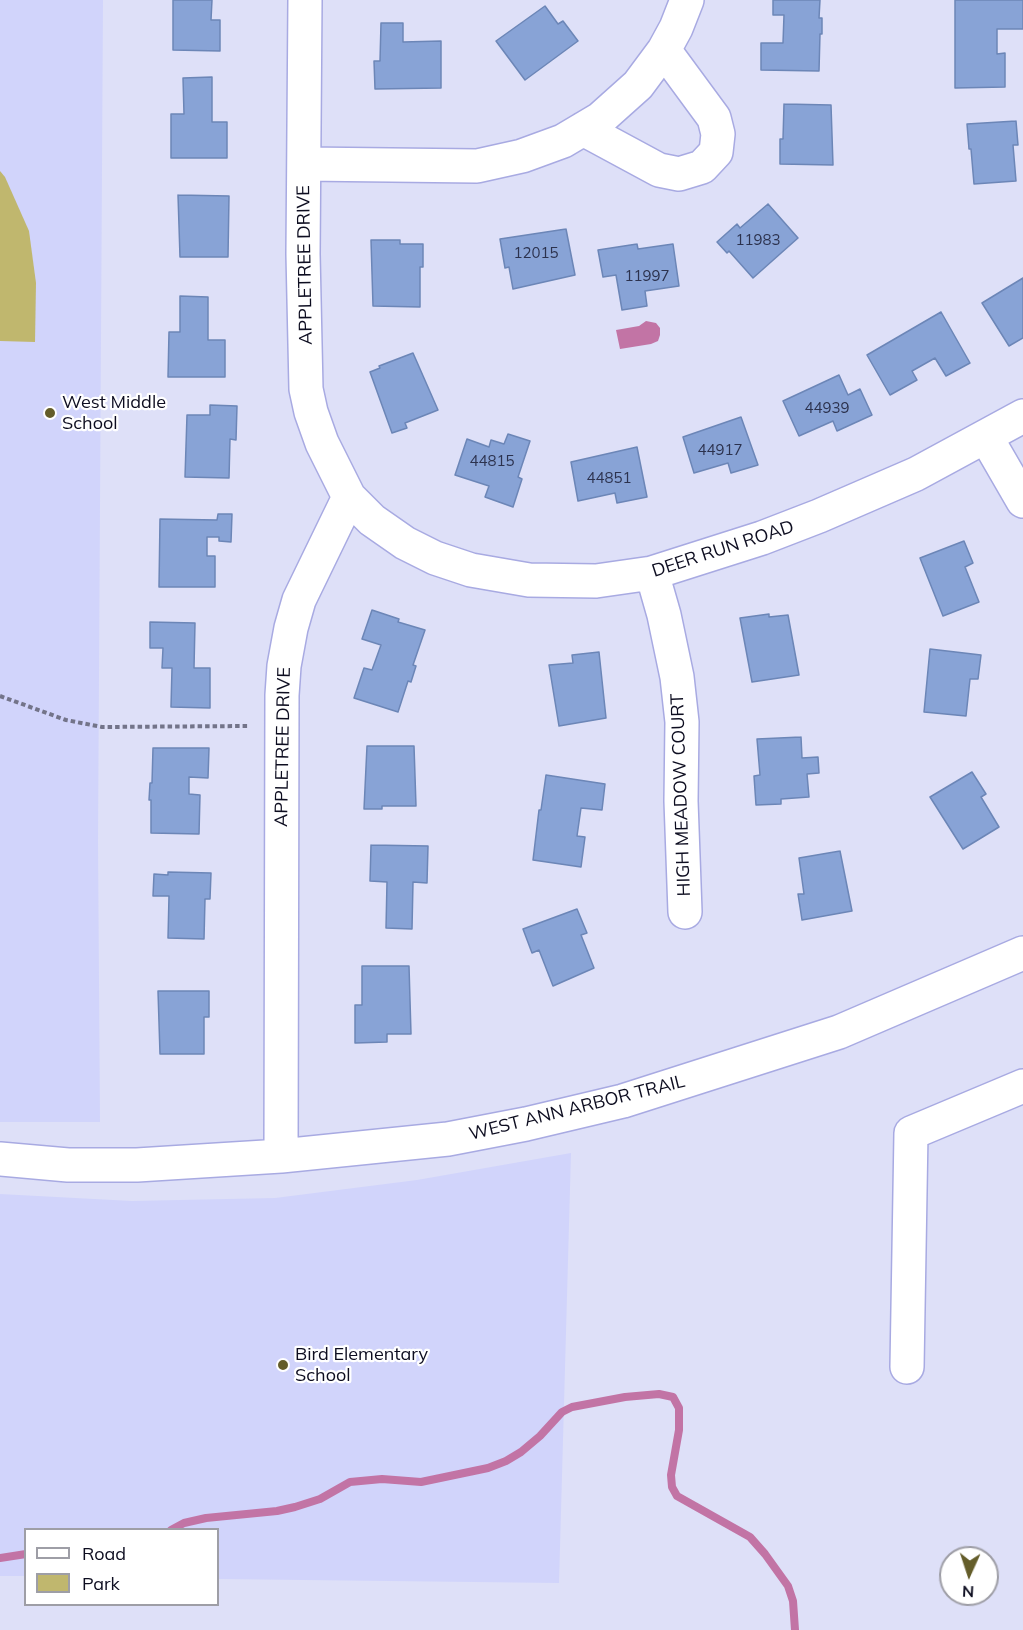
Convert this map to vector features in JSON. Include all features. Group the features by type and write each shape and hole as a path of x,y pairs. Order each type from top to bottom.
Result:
{"street":[{"name":"APPLETREE DRIVE","path":"281,1156 284,666 299,600 349,497 322,443 306,389 305,0"},
{"path":"304,164 477,166 522,156 563,141 600,119 638,85 664,51 687,0"},
{"path":"583,129 659,170 679,174 702,167 716,152 718,134 714,118 664,51"},
{"name":"DEER RUN ROAD","path":"349,497 372,520 405,543 435,558 471,570 529,580 596,581 652,573 762,538 819,516 916,474 1023,416"},
{"path":"986,437 1023,501"},
{"name":"HIGH MEADOW COURT","path":"652,573 664,615 677,677 682,722 681,801 685,912"},
{"name":"WEST ANN ARBOR TRAIL","path":"0,1159 69,1165 136,1165 281,1156 448,1139 526,1124 623,1101 839,1032 1023,953"},
{"path":"907,1367 911,1133 1023,1086"}],"path":[{"path":"0,696 66,720 102,728 248,726"}],"shaded area":[{"name":"West Middle School","path":"0,0 103,0 98,841 100,1122 0,1122"},
{"path":"646,321 656,323 660,328 658,341 620,349 616,330 639,326"},
{"name":"Bird Elementary School","path":"571,1153 559,1583 219,1579 219,1528 24,1528 24,1576 0,1576 0,1194 132,1201 275,1198 417,1180"}],"green space":[{"path":"0,171 5,177 29,231 36,283 35,342 0,341"}],"building":[{"path":"173,0 212,0 211,20 220,20 220,51 173,50"},
{"path":"773,0 820,0 819,18 822,18 822,34 820,34 819,71 761,70 761,43 783,43 784,15 773,15"},
{"path":"955,0 1023,0 1023,29 997,29 997,54 1005,53 1005,87 955,88"},
{"path":"545,6 558,24 563,21 578,41 525,80 496,41"},
{"path":"381,23 403,23 403,42 441,41 441,88 375,89 374,61 380,61"},
{"path":"212,77 212,122 227,122 227,158 171,158 171,114 184,114 183,78"},
{"path":"784,104 831,105 833,165 780,164"},
{"path":"1016,121 1018,145 1013,145 1016,181 974,184 967,124"},
{"path":"178,195 229,196 228,257 180,257"},
{"path":"768,204 798,238 753,278 729,251 727,253 717,242 737,224 740,228"},
{"path":"566,229 575,275 513,289 509,267 505,268 500,239"},
{"path":"371,240 400,240 400,244 423,244 423,267 420,267 420,307 373,306"},
{"path":"637,244 638,249 673,244 679,286 645,291 647,306 622,310 616,275 603,277 598,250"},
{"path":"1023,278 1023,338 1009,346 982,303"},
{"path":"180,296 208,297 208,340 225,340 225,377 168,377 169,332 180,332"},
{"path":"941,312 970,363 946,376 935,358 912,371 917,380 890,395 867,355"},
{"path":"413,353 438,410 405,423 407,428 392,433 370,372 380,368 379,366"},
{"path":"839,375 848,395 860,389 872,415 837,431 833,421 799,436 783,401"},
{"path":"210,405 237,406 236,440 230,439 229,478 185,477 187,415 210,415"},
{"path":"741,417 758,465 731,473 728,463 694,473 683,437"},
{"path":"508,434 530,441 518,477 522,479 513,507 485,497 489,486 455,475 467,439 489,447 491,440 504,444"},
{"path":"637,447 647,497 617,503 615,493 578,501 571,462"},
{"path":"218,514 232,514 231,542 219,541 219,537 207,537 207,556 215,556 215,587 159,587 160,519 217,520"},
{"path":"964,541 973,563 965,567 979,602 943,616 920,558"},
{"path":"372,610 399,619 398,622 425,630 413,665 416,666 411,682 408,681 398,712 354,698 364,668 372,670 381,645 362,639"},
{"path":"769,614 769,617 788,615 799,675 752,682 740,618"},
{"path":"150,622 195,623 194,668 210,668 210,708 171,707 172,668 162,668 163,648 150,648"},
{"path":"930,649 981,655 978,679 970,679 966,716 924,712"},
{"path":"599,652 606,718 559,726 549,665 573,663 572,655"},
{"path":"801,737 802,758 818,757 819,773 807,774 809,797 781,799 781,804 756,805 754,776 760,775 757,739"},
{"path":"367,746 414,746 416,806 382,806 382,809 364,809"},
{"path":"153,748 209,748 208,778 189,777 189,794 200,795 199,834 151,833 151,800 149,800"},
{"path":"972,772 986,794 981,797 999,827 963,849 930,797"},
{"path":"546,775 605,784 602,810 581,808 577,836 585,837 581,867 533,860"},
{"path":"371,845 428,846 427,883 413,882 412,929 386,928 387,882 370,881"},
{"path":"840,851 852,911 802,920 798,894 804,894 799,858"},
{"path":"168,872 211,873 210,899 205,899 204,939 168,938 169,896 153,896 154,874 168,875"},
{"path":"577,909 587,933 581,935 594,968 553,986 539,950 532,953 523,929"},
{"path":"362,966 409,966 411,1034 387,1034 387,1042 355,1043 355,1005 362,1005"},
{"path":"158,991 209,991 209,1017 204,1017 204,1054 160,1054"}],"waterway":[{"path":"175,1528 184,1523 206,1518 295,1507 320,1499 350,1482 382,1479 421,1482 488,1468 521,1452 540,1436 562,1412 572,1407 625,1397 659,1394 673,1397 679,1408 679,1430 671,1475 672,1487 677,1496 750,1537 765,1554 788,1586 793,1601 795,1630"},
{"path":"0,1558 24,1554"}],"place":[{"name":"West Middle School","path":"50,413"},
{"name":"Bird Elementary School","path":"283,1365"}]}
